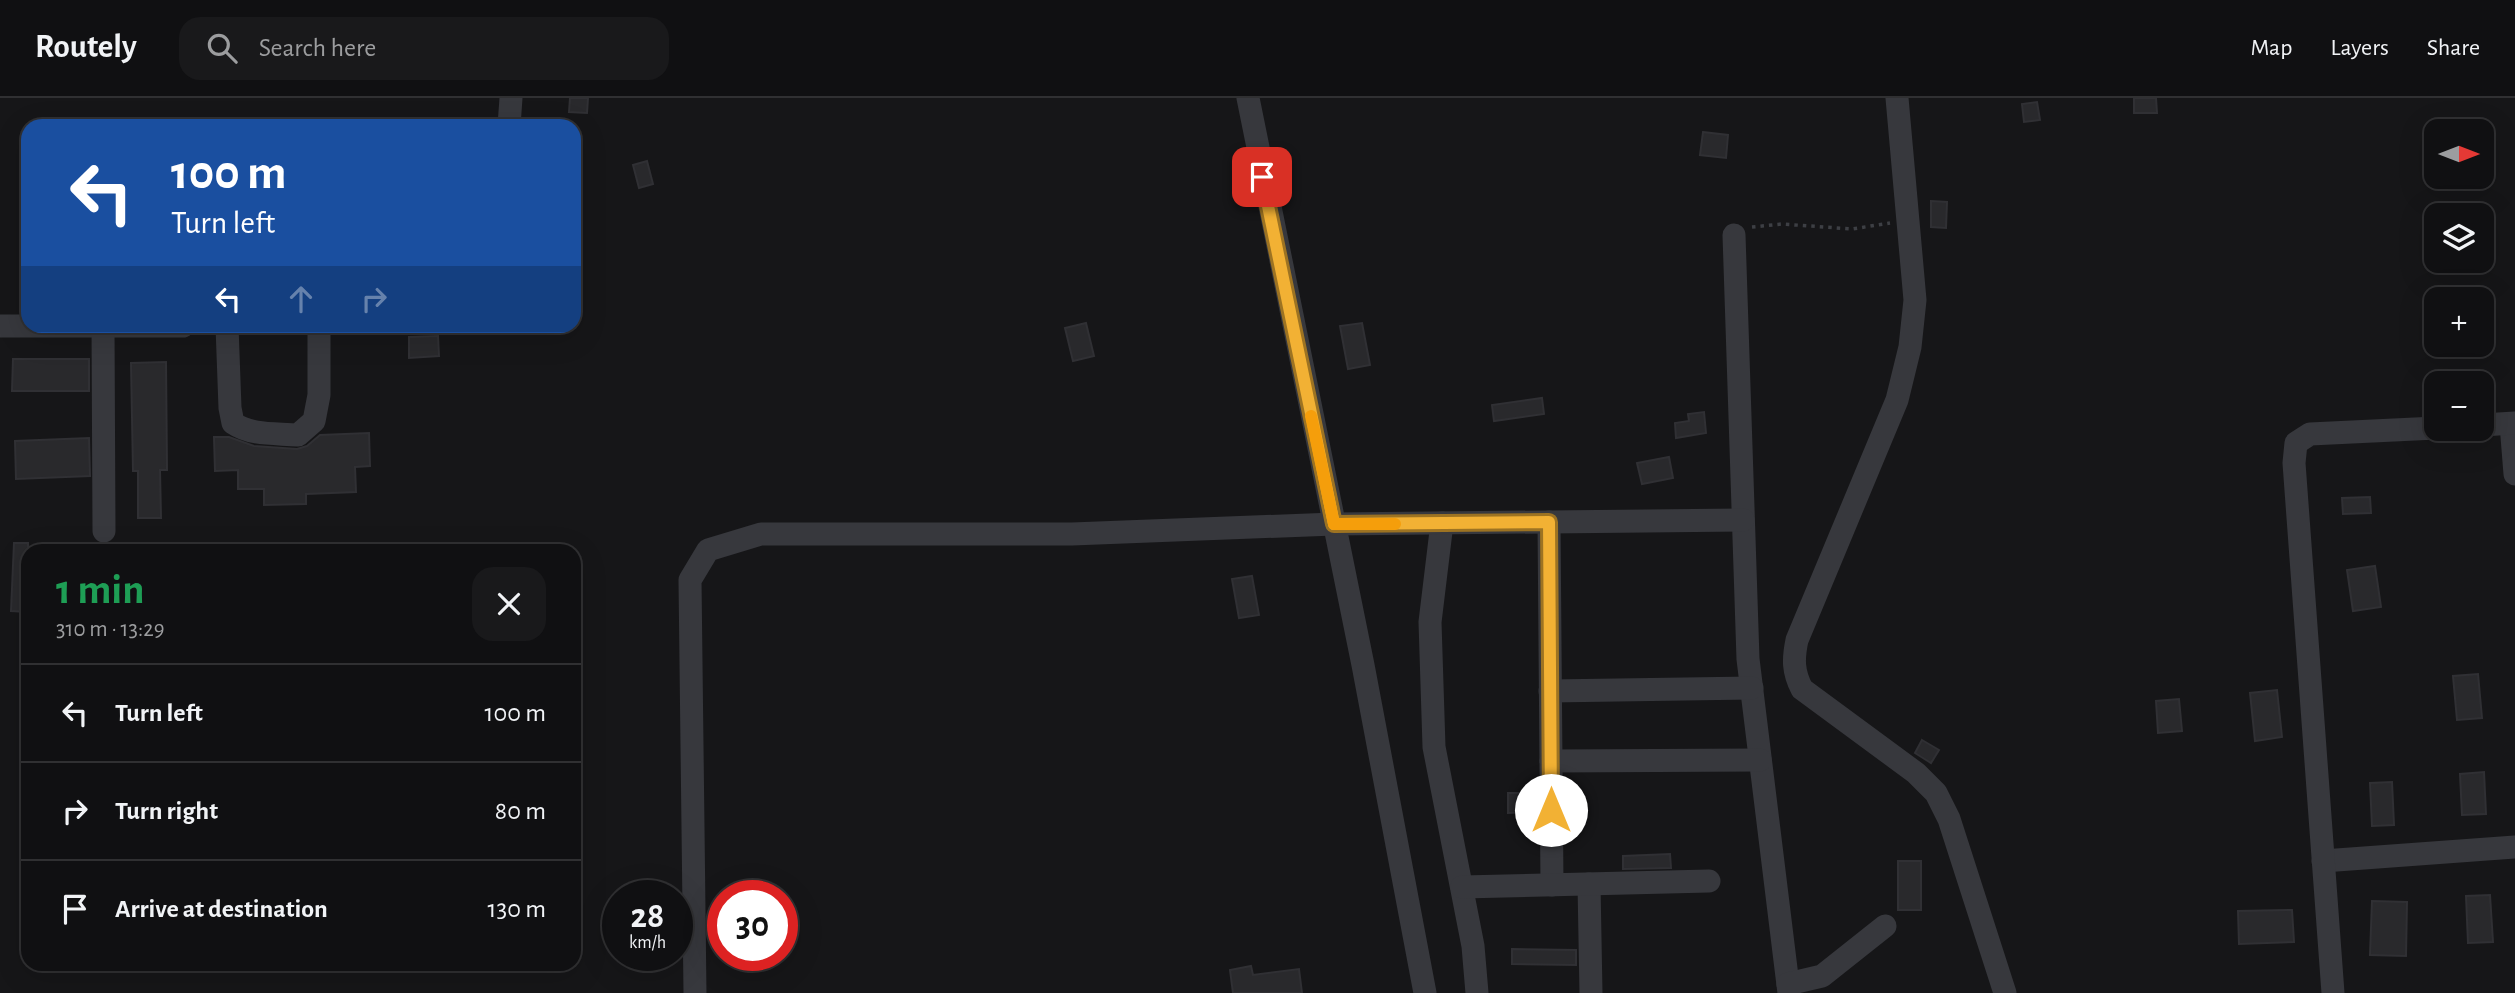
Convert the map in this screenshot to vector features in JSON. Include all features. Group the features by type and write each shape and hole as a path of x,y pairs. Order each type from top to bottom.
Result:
{"street":[{"path":"510,119 511,98"},
{"path":"1248,98 1425,993"},
{"path":"1896,98 1915,300 1910,347 1897,400 1797,640 1793,658 1795,676 1802,689 1916,773 1936,793 1949,819 2005,993"},
{"path":"1734,235 1748,659 1788,988 1822,976 1885,926"},
{"path":"0,326 21,326"},
{"path":"103,333 104,531"},
{"path":"227,333 233,424 243,430 298,435 314,421 319,395 319,333"},
{"path":"2494,425 2513,424 2515,474"},
{"path":"2333,993 2294,463 2296,443 2310,434 2424,429"},
{"path":"695,993 690,580 708,550 761,534 1072,534 1334,524 1743,520"},
{"path":"1549,522 1552,885"},
{"path":"1442,523 1430,622 1434,747 1462,887 1477,993"},
{"path":"1550,691 1752,688"},
{"path":"1551,761 1760,760"},
{"path":"2323,862 2515,846"},
{"path":"1462,887 1709,881"},
{"path":"1589,884 1591,993"}],"path":[{"path":"1734,235 1756,225 1852,229 1909,219"}],"building":[{"path":"570,98 588,98 587,113 569,112"},
{"path":"2134,98 2156,98 2157,113 2134,113"},
{"path":"2037,102 2040,120 2024,122 2022,104"},
{"path":"1703,132 1728,135 1726,158 1700,155"},
{"path":"647,161 653,184 639,188 633,165"},
{"path":"1931,201 1947,202 1946,228 1931,227"},
{"path":"1086,323 1094,356 1073,361 1065,328"},
{"path":"1362,323 1370,365 1348,369 1340,326"},
{"path":"438,336 439,356 409,358 409,337"},
{"path":"13,359 89,359 89,391 12,391"},
{"path":"166,362 167,470 160,470 161,518 138,518 138,471 133,471 131,363"},
{"path":"1542,398 1544,414 1494,421 1492,405"},
{"path":"1704,412 1706,433 1676,438 1675,423 1689,421 1688,414"},
{"path":"369,433 370,466 355,467 356,492 306,494 306,504 264,505 264,489 238,489 238,470 215,471 214,437 229,437 254,446 297,449 307,446 320,435"},
{"path":"89,438 90,476 16,479 15,441"},
{"path":"1669,457 1673,478 1642,484 1637,463"},
{"path":"2370,497 2371,513 2343,514 2342,498"},
{"path":"14,543 28,543 21,544 21,612 11,611"},
{"path":"2375,566 2381,607 2353,611 2347,570"},
{"path":"1252,576 1259,615 1239,618 1232,579"},
{"path":"2478,674 2482,718 2457,720 2453,676"},
{"path":"2277,690 2282,737 2255,741 2250,693"},
{"path":"2179,699 2182,731 2158,733 2156,701"},
{"path":"1922,740 1939,750 1931,763 1915,753"},
{"path":"2484,772 2486,814 2462,815 2460,774"},
{"path":"2392,782 2394,825 2372,826 2370,783"},
{"path":"1508,793 1527,793 1529,812 1508,813"},
{"path":"1670,854 1671,868 1623,869 1623,856"},
{"path":"1898,861 1921,861 1921,910 1898,910"},
{"path":"2490,895 2493,942 2468,943 2466,896"},
{"path":"2372,901 2407,902 2406,956 2370,955"},
{"path":"2292,910 2294,942 2239,944 2238,911"},
{"path":"1512,949 1576,950 1576,965 1512,964"},
{"path":"1251,966 1253,975 1299,969 1302,993 1233,993 1230,970"}],"slow traffic":[{"path":"1311,416 1334,524 1395,524"}],"route":[{"path":"1262,177 1334,524 1549,522 1551,810"}]}
